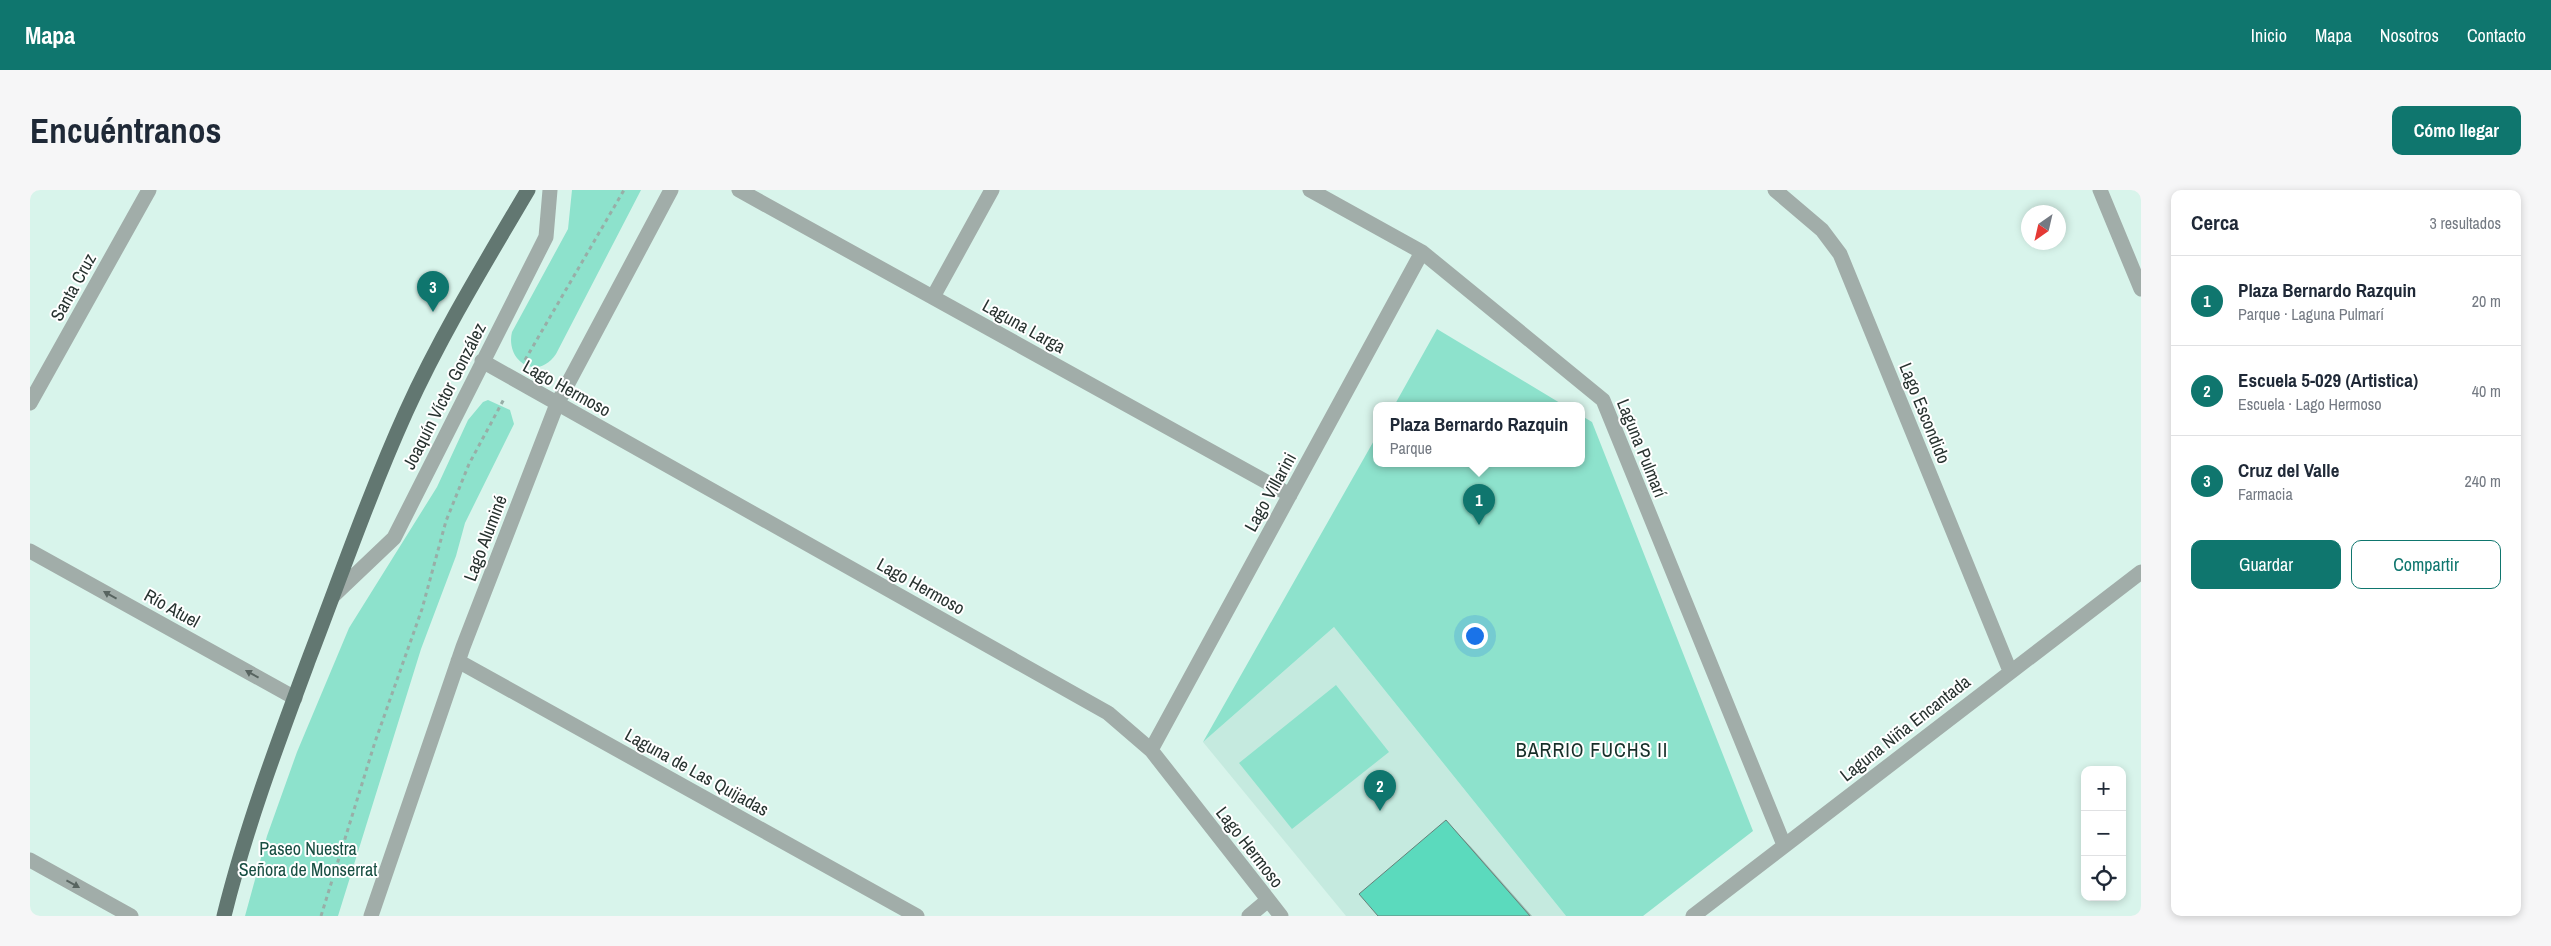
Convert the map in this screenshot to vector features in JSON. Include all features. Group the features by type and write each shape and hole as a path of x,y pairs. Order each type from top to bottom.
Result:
{"main road":[{"name":"Joaquín Víctor González","path":"224,916 243,844 295,698 380,475 427,369 466,292 528,190"}],"street":[{"name":"Santa Cruz","path":"30,403 149,190"},
{"name":"Joaquín Víctor González","path":"333,596 394,538 546,236 550,190"},
{"name":"Lago Aluminé","path":"371,916 458,661 557,404 671,190"},
{"name":"Laguna Larga","path":"739,190 1290,495"},
{"path":"933,297 992,190"},
{"name":"Laguna Pulmarí","path":"1310,190 1422,252 1603,400 1784,845"},
{"name":"Lago Escondido","path":"1774,190 1822,230 1840,254 2010,671"},
{"path":"2100,190 2141,289"},
{"name":"Lago Villarini","path":"1151,750 1422,252"},
{"path":"2132,268 2141,255"},
{"name":"Lago Hermoso","path":"482,361 1108,713 1151,750 1281,916"},
{"name":"Río Atuel","path":"30,551 295,698"},
{"name":"Laguna Niña Encantada","path":"1693,916 2141,572"},
{"name":"Laguna de Las Quijadas","path":"458,661 918,916"},
{"path":"30,860 131,916"},
{"path":"1249,916 1268,900"}],"path":[{"path":"321,916 375,742 422,609 449,511 469,464 514,380 624,190"}],"shaded area":[{"path":"1334,627 1566,916 1346,916 1203,742"}],"green space":[{"path":"572,190 641,190 556,354 548,362 532,367 524,364 513,352 512,332 568,229"},
{"path":"1437,329 1558,402 1396,402"},
{"name":"Paseo Nuestra Señora de Monserrat","path":"488,400 510,410 514,424 465,523 456,556 421,649 338,916 245,916 267,836 297,752 349,628 437,487 468,420 483,402"},
{"path":"1585,418 1592,422 1753,831 1643,916 1566,916 1334,627 1203,742 1373,442 1373,467 1585,467"},
{"path":"1336,685 1389,752 1292,829 1239,763"}],"building":[{"path":"1446,820 1530,916 1378,916 1359,894"}],"place":[{"name":"Cruz del Valle","path":"433,312"},
{"name":"Plaza Bernardo Razquin","path":"1479,525"},
{"name":"Escuela 5-029 (Artistica)","path":"1380,811"}],"district":[{"name":"BARRIO FUCHS II","path":"1592,749"}]}
